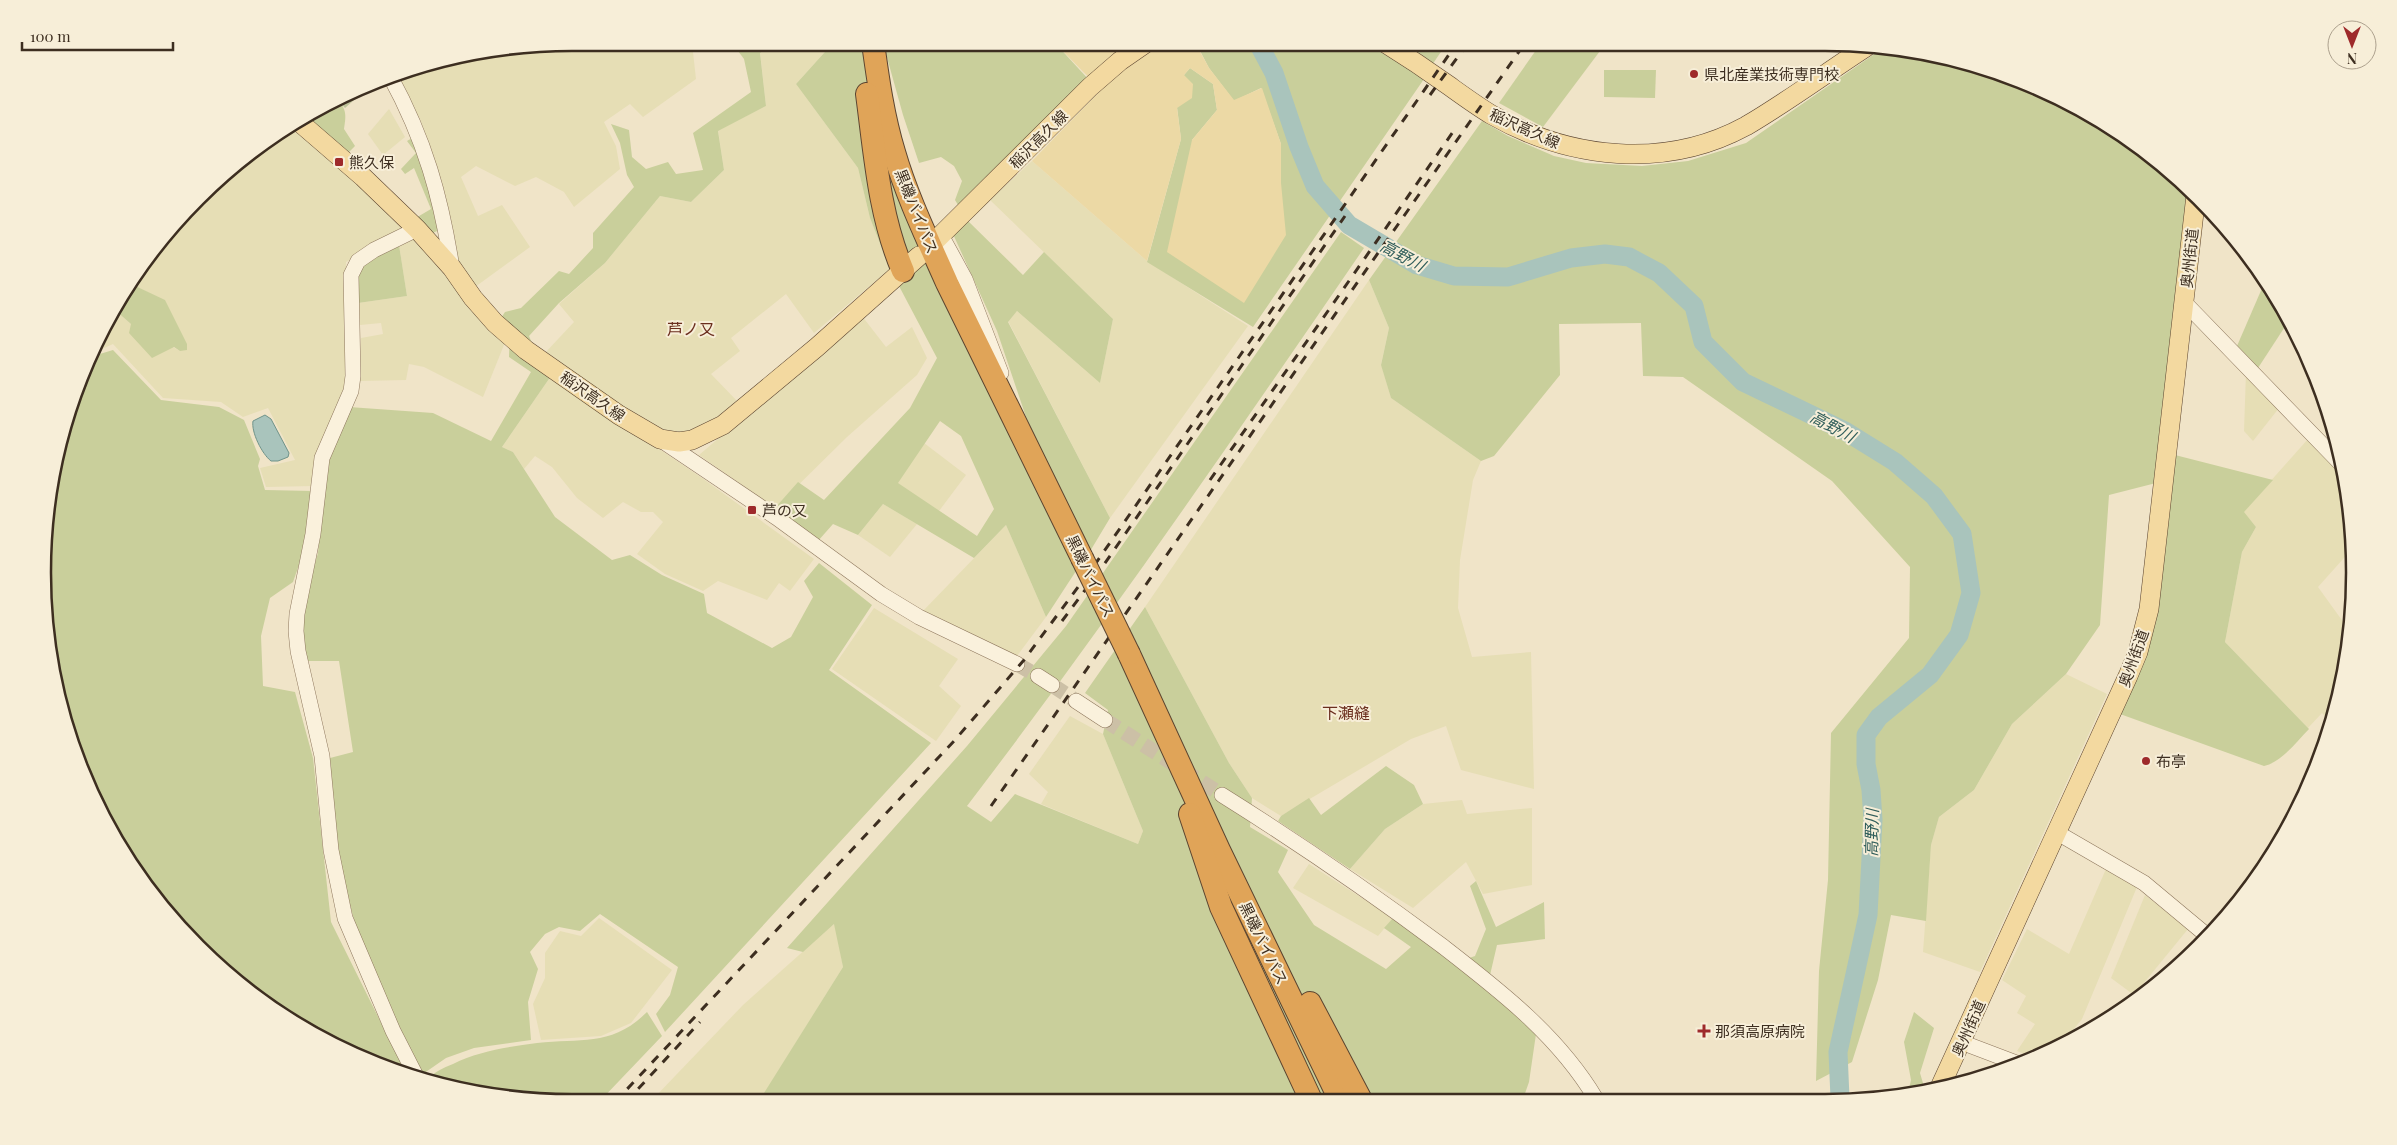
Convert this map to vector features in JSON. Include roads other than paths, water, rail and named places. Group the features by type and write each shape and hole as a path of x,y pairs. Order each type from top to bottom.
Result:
{"highway":[{"path":"861,51 882,202 891,242 903,271"},
{"name":"黒磯バイパス","path":"874,51 885,116 894,152 947,283 1129,654 1219,850 1337,1094"},
{"path":"881,51 938,238"},
{"path":"1165,732 1196,837 1218,899 1308,1094"},
{"path":"1219,850 1251,895 1275,937 1358,1094"}],"main road":[{"name":"稲沢高久線","path":"938,238 1090,87 1134,51"},
{"name":"稲沢高久線","path":"1398,51 1490,114 1516,127 1566,147 1620,154 1670,151 1697,144 1744,126 1858,52"},
{"name":"稲沢高久線","path":"304,126 363,177 417,229 452,268 473,298 496,323 526,350 619,415 660,439 679,442 692,440 723,425 919,256"},
{"name":"奥州街道","path":"1943,1080 2128,676 2144,630 2149,609 2195,206"}],"street":[{"path":"394,83 415,127 434,180 444,216 452,268"},
{"path":"412,1068 393,1031 344,918 331,850 322,756 298,651 296,630 298,606 313,534 322,458 351,391 353,376 351,275 358,261 374,250 417,229"},
{"path":"938,238 965,280 982,320 1020,432"},
{"path":"2185,303 2332,455"},
{"path":"660,439 777,518 881,594 920,617 1017,664"},
{"path":"1038,676 1052,685"},
{"path":"1076,701 1105,720"},
{"path":"1222,795 1390,907 1502,994 1565,1053 1593,1094"},
{"path":"2056,832 2144,883 2202,931"},
{"path":"1961,1042 2008,1060"}],"water":[{"path":"265,415 271,419 289,453 288,457 278,461 271,461 261,448 255,437 253,421"}],"waterway":[{"name":"高野川","path":"1262,51 1274,73 1299,147 1315,186 1349,225 1417,265 1454,276 1508,277 1571,258 1605,254 1629,257 1659,273 1694,306 1703,342 1743,382 1845,431 1895,462 1934,496 1962,534 1971,593 1959,635 1930,675 1879,717 1866,735 1866,764 1871,790 1873,820 1868,915 1838,1052 1840,1094"}],"tunnel":[{"path":"1017,664 1038,676"},
{"path":"1052,685 1076,701"},
{"path":"1105,720 1222,795"}],"railway":[{"path":"623,1094 954,741 1024,660 1098,560 1451,51"},
{"path":"1430,95 1462,51"},
{"path":"991,806 1519,51"},
{"path":"1210,480 1455,129"},
{"path":"1062,621 1103,566 1345,216"},
{"path":"633,1094 700,1022"}],"place":[{"name":"県北産業技術専門校","path":"1694,74"},
{"name":"熊久保","path":"339,162"},
{"name":"芦の又","path":"752,510"},
{"name":"布亭","path":"2146,761"},
{"name":"那須高原病院","path":"1704,1031"}],"district":[{"name":"芦ノ又","path":"691,328"},
{"name":"下瀬縫","path":"1346,712"}]}
